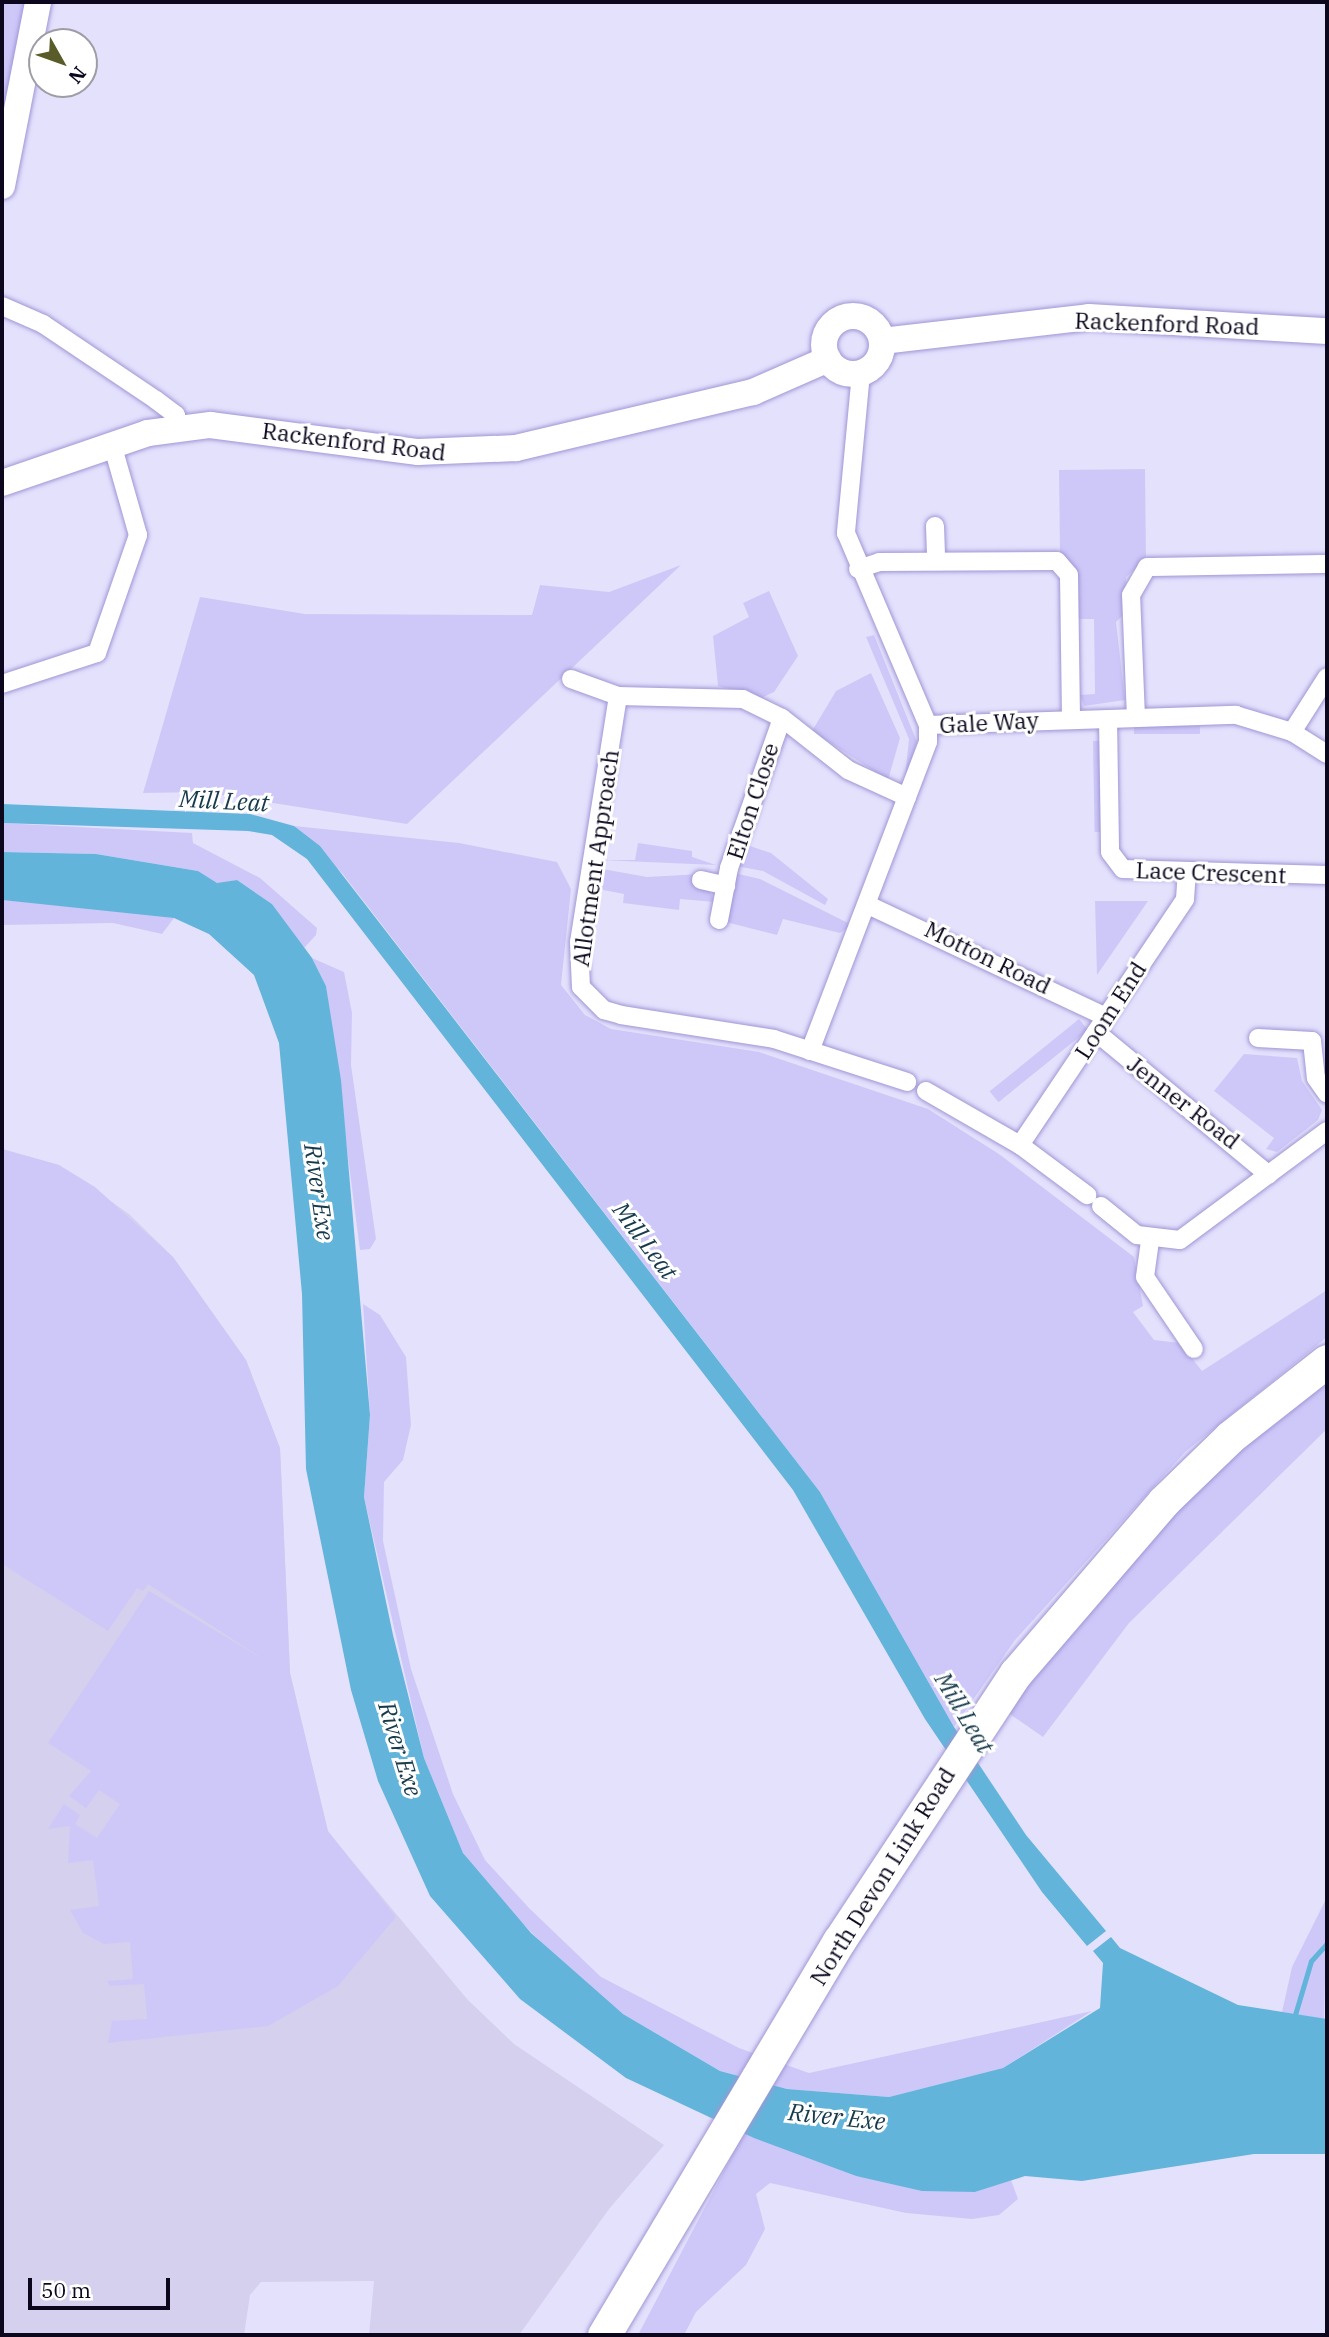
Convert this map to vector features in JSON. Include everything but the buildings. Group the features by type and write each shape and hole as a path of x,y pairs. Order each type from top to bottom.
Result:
{"highway":[{"name":"North Devon Link Road","path":"611,2331 636,2284 839,1941 1016,1672 1163,1502 1230,1437 1327,1361"}],"street":[{"path":"2,186 38,2"},
{"path":"2,306 43,324 156,400 176,415 178,427"},
{"path":"851,316 872,322 882,341 876,364 860,373 839,370 828,359 827,332 851,316"},
{"name":"Rackenford Road","path":"882,341 1089,317 1327,331"},
{"name":"Rackenford Road","path":"2,483 112,444 178,427 221,426 468,454 698,408 753,392 828,359"},
{"name":"Gale Way","path":"860,373 846,501 846,533 858,569 928,725 1236,715 1292,732 1327,754"},
{"path":"2,684 97,653 138,536 112,444"},
{"path":"935,526 936,561"},
{"path":"858,569 936,561 1049,559 1067,569 1071,719"},
{"path":"1136,718 1131,595 1147,567 1327,564"},
{"path":"1292,732 1327,677"},
{"path":"571,679 618,696 743,699 782,718 848,770 907,797"},
{"name":"Allotment Approach","path":"618,696 579,942 581,987 604,1010 621,1015 740,1031 907,1082"},
{"name":"Elton Close","path":"719,920 726,886 782,718"},
{"name":"Lace Crescent","path":"1108,719 1114,861 1135,872 1327,875"},
{"path":"810,1051 928,742 928,725"},
{"name":"Loom End","path":"1020,1145 1185,899 1187,872"},
{"name":"Elton Close","path":"701,880 726,886"},
{"name":"Motton Road","path":"868,905 1100,1024"},
{"name":"Jenner Road","path":"1100,1024 1269,1175"},
{"path":"1258,1038 1312,1041 1316,1078 1327,1094"},
{"path":"926,1091 1020,1145 1150,1241 1180,1240 1201,1229 1327,1131"},
{"path":"1150,1241 1145,1277 1194,1349"}],"shaded area":[{"path":"2,2 34,2 28,28 2,150"},
{"path":"1145,469 1146,559 1126,577 1124,614 1116,622 1125,700 1084,706 1080,695 1095,694 1094,619 1077,619 1060,555 1059,470"},
{"path":"681,565 407,824 202,792 143,793 200,597 305,614 532,615 540,585 609,592"},
{"path":"769,591 798,656 774,692 761,698 718,686 713,636 749,617 743,603"},
{"path":"874,635 917,742 905,778 909,739 866,637"},
{"path":"871,673 900,738 888,780 812,731 836,691"},
{"path":"1134,726 1200,726 1200,734 1134,734"},
{"path":"1093,741 1100,741 1102,832 1095,832"},
{"path":"2,823 192,833 193,843 260,878 317,928 316,935 304,948 272,904 237,880 217,884 198,871 96,854 2,852"},
{"path":"294,826 459,843 557,862 571,889 561,985 585,1015 611,1029 759,1052 928,1109 999,1154 1134,1257 1143,1306 1133,1312 1154,1340 1180,1343 1202,1371 1327,1290 1327,1337 1185,1452 1015,1640 954,1727 820,1492 342,873"},
{"path":"638,843 692,851 692,857 716,865 600,860 635,860"},
{"path":"744,844 771,853 828,899 825,905 763,871 736,866"},
{"path":"597,868 647,877 701,874 715,902 680,899 679,910 623,903 624,894 593,888"},
{"path":"734,873 760,879 852,925 840,933 783,919 777,935 726,922"},
{"path":"2,900 142,912 174,918 162,934 113,923 2,925"},
{"path":"1095,901 1148,901 1097,975"},
{"path":"312,958 344,972 352,1013 351,1065 376,1239 370,1249 360,1250 326,986"},
{"path":"1079,1019 1088,1030 998,1102 990,1091"},
{"path":"1244,1054 1297,1058 1302,1081 1322,1110 1318,1120 1277,1152 1266,1149 1274,1138 1214,1091"},
{"path":"2,1149 59,1165 129,1214 173,1257 246,1360 280,1448 290,1673 328,1832 467,1999 514,2044 664,2145 609,2209 519,2335 369,2335 374,2281 261,2282 250,2295 244,2335 2,2335"},
{"path":"2,1149 59,1165 95,1187 173,1257 246,1360 280,1448 290,1673 328,1831 396,1917 338,1986 268,2026 108,2043 112,2021 147,2019 144,1984 110,1986 107,1981 133,1979 130,1942 104,1944 83,1933 70,1910 99,1906 93,1860 68,1863 70,1826 48,1829 64,1804 80,1815 75,1824 97,1838 120,1804 99,1790 86,1808 69,1796 91,1771 48,1743 149,1591 266,1661 148,1584 143,1591 137,1588 108,1631 2,1564"},
{"path":"363,1304 380,1315 406,1357 411,1425 403,1460 384,1482 383,1541 411,1669 453,1794 485,1860 529,1908 601,1977 739,2048 809,2073 1092,2011 1003,2068 889,2097 787,2089 720,2071 623,2014 574,1975 494,1895 463,1853 424,1758 364,1497 370,1415"},
{"path":"1327,1378 1327,1429 1129,1623 1043,1737 1007,1712 1046,1657 1191,1494"},
{"path":"1327,1897 1324,2019 1282,2012 1292,1967"},
{"path":"744,2133 856,2176 975,2192 1011,2180 1018,2199 999,2215 972,2219 906,2213 770,2183 756,2194 765,2229 746,2265 696,2312 684,2335 638,2335"}],"water":[{"path":"2,804 250,814 294,826 320,846 820,1492 954,1727 1026,1835 1106,1931 1087,1946 1042,1892 925,1719 793,1490 307,859 272,835 248,831 2,823"},
{"name":"River Exe","path":"2,852 96,854 198,871 217,883 237,880 272,904 312,958 326,986 341,1080 370,1415 364,1497 393,1635 424,1758 463,1853 531,1933 623,2014 720,2071 787,2089 889,2097 1003,2068 1100,2008 1103,1963 1093,1951 1111,1937 1120,1948 1238,2005 1327,2019 1327,2154 1254,2154 1082,2181 1025,2176 975,2192 922,2191 856,2176 754,2138 626,2078 520,1999 430,1896 378,1781 351,1690 306,1469 302,1294 279,1043 254,975 209,934 174,918 2,900"}],"waterway":[{"path":"1294,2018 1311,1961 1327,1943"}],"water label":[{"name":"Mill Leat","path":"224,801"},
{"name":"Mill Leat","path":"645,1241"},
{"name":"Mill Leat","path":"964,1713"}]}
